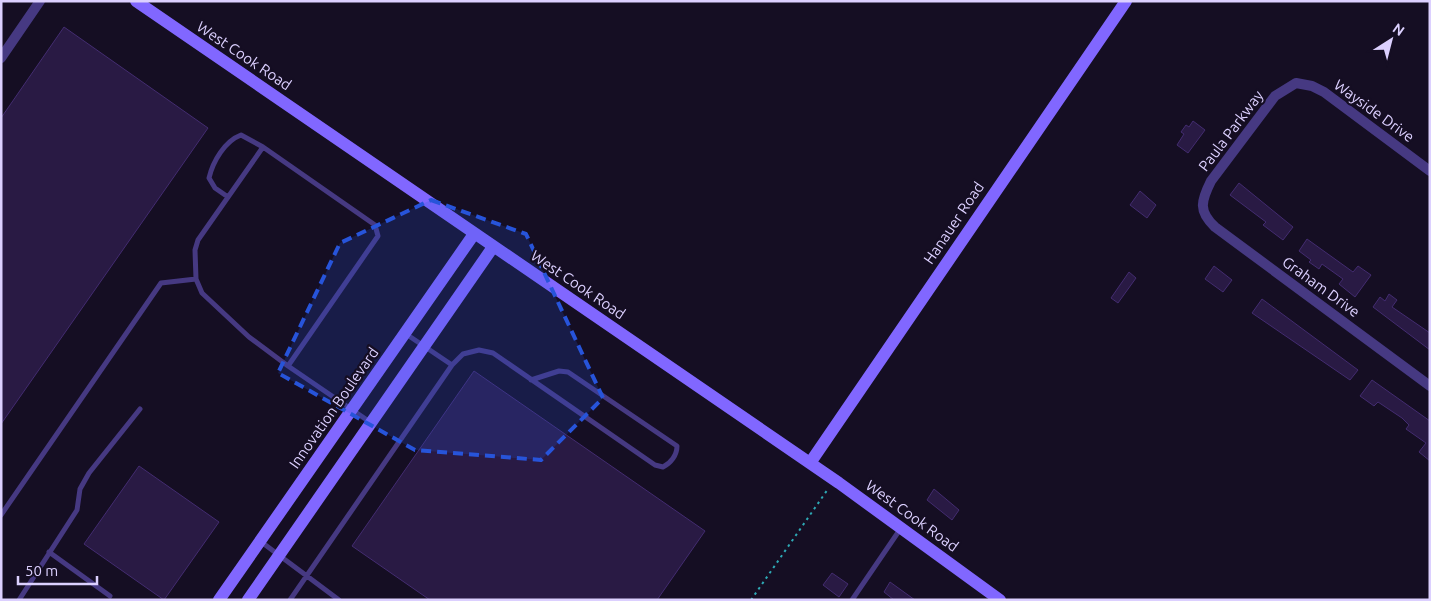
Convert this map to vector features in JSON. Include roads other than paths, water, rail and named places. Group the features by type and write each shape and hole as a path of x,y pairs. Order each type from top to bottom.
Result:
{"street":[{"path":"1,58 40,1"},
{"name":"West Cook Road","path":"136,1 810,463 1000,600"},
{"name":"Hanauer Road","path":"810,463 1126,1"},
{"name":"Wayside Drive","path":"1296,83 1312,86 1324,92 1430,171"},
{"name":"Paula Parkway","path":"1202,206 1211,181 1275,96 1296,83"},
{"name":"Graham Drive","path":"1202,206 1206,218 1215,227 1430,386"},
{"name":"Innovation Boulevard","path":"219,600 474,234"},
{"path":"248,600 493,247"}],"lane":[{"path":"228,197 215,188 209,178 211,168 231,139 241,135 263,147 375,225 378,230 378,236 288,366"},
{"path":"263,147 198,240 195,250 196,278 202,293 249,337 370,423"},
{"path":"1,515 161,283 196,278"},
{"path":"406,333 452,365"},
{"path":"290,600 452,365 463,354 479,350 493,353 531,380 656,466 663,467 669,464 677,452 677,446 568,372 559,371 531,380"},
{"path":"19,600 77,510 80,488 89,473 140,409"},
{"path":"852,600 901,528"},
{"path":"260,541 340,600"},
{"path":"49,552 110,596"}]}
